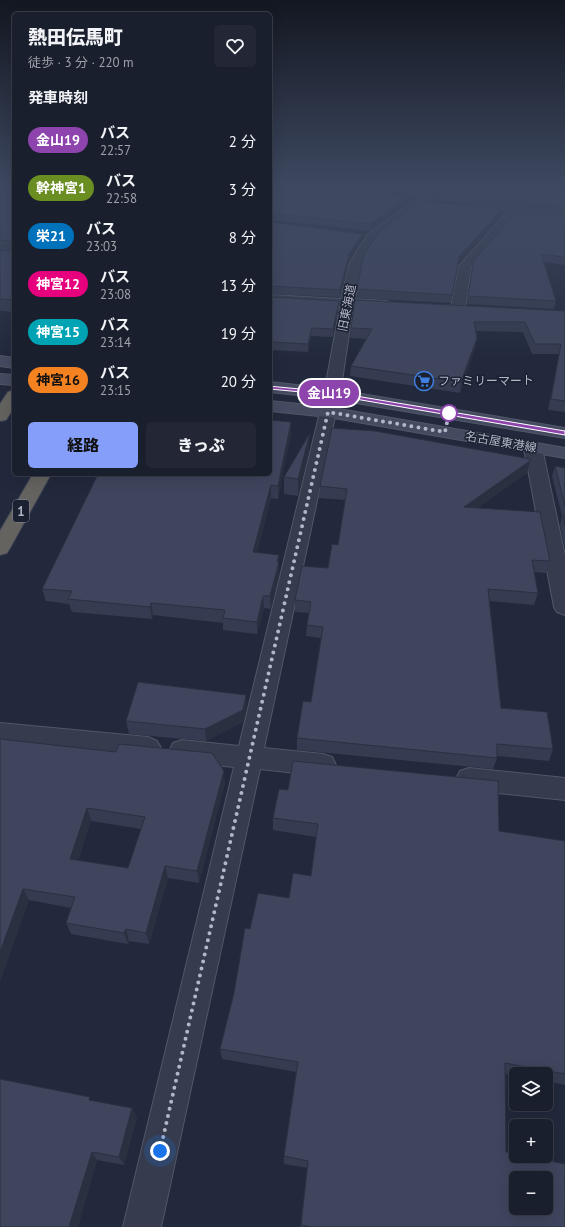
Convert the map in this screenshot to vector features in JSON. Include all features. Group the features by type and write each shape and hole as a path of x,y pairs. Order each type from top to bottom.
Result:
{"highway":[{"path":"0,416 12,398"},
{"name":"1","path":"0,548 41,476"}],"main road":[{"path":"0,362 12,362"},
{"path":"0,379 12,380"},
{"name":"名古屋東港線","path":"272,388 330,403 533,448 565,453"},
{"name":"名古屋東港線","path":"272,406 330,403 565,433"}],"street":[{"name":"旧東海道","path":"142,1227 330,403 347,304 356,262 367,245"},
{"path":"458,308 465,266 484,245"},
{"path":"272,299 396,306"},
{"path":"443,308 474,309"},
{"path":"533,448 565,606"},
{"path":"0,733 342,767"},
{"path":"446,777 565,789"}],"building":[{"path":"272,245 355,245 349,254 340,290 272,286"},
{"path":"370,245 470,245 459,257 452,295 357,289 364,254"},
{"path":"487,245 565,245 565,257 541,254 556,301 468,296 474,260"},
{"path":"0,250 12,251 12,300 0,299"},
{"path":"272,297 339,301 333,329 312,328 308,344 272,342"},
{"path":"355,300 565,311 565,401 551,399 561,344 535,344 525,322 474,322 477,338 461,382 351,366 372,329 351,328"},
{"path":"272,420 291,422 278,486 271,485 253,552 279,555 277,562 279,562 270,596 263,596 257,622 223,618 225,610 151,603 150,607 68,599 72,591 42,589 97,476 272,476"},
{"path":"332,428 375,431 530,459 530,461 464,507 540,512 550,561 532,560 538,593 488,589 501,708 547,712 553,749 497,744 497,758 297,738 303,701 311,702 323,627 307,625 311,602 295,600 302,566 328,568 332,544 338,545 347,489 320,486"},
{"path":"310,433 298,479 284,477"},
{"path":"555,466 565,468 565,506"},
{"path":"138,682 246,695 243,710 205,729 126,721"},
{"path":"0,739 116,752 119,744 212,753 224,771 197,871 165,866 146,933 126,929 124,933 66,923 75,897 23,889 0,952","holes":["87,808 145,817 128,868 70,859"]},
{"path":"293,761 498,781 499,831 565,841 565,1074 553,1072 553,1067 527,1067 505,1063 506,1152 509,1153 509,1163 553,1163 553,1162 565,1164 565,1227 312,1227 301,1225 308,1161 284,1156 298,1062 220,1049 234,993 245,928 250,929 258,893 289,898 293,873 311,876 318,824 273,818 279,789 288,790"},
{"path":"0,1079 90,1097 89,1100 132,1108 119,1157 92,1152 69,1227 0,1227"}],"bus line":[{"name":"金山19","path":"272,387 332,394 565,433"}],"place":[{"name":"ファミリーマート","path":"424,381"}],"route":[{"path":"160,1151 328,412 445,432 449,413"}]}
